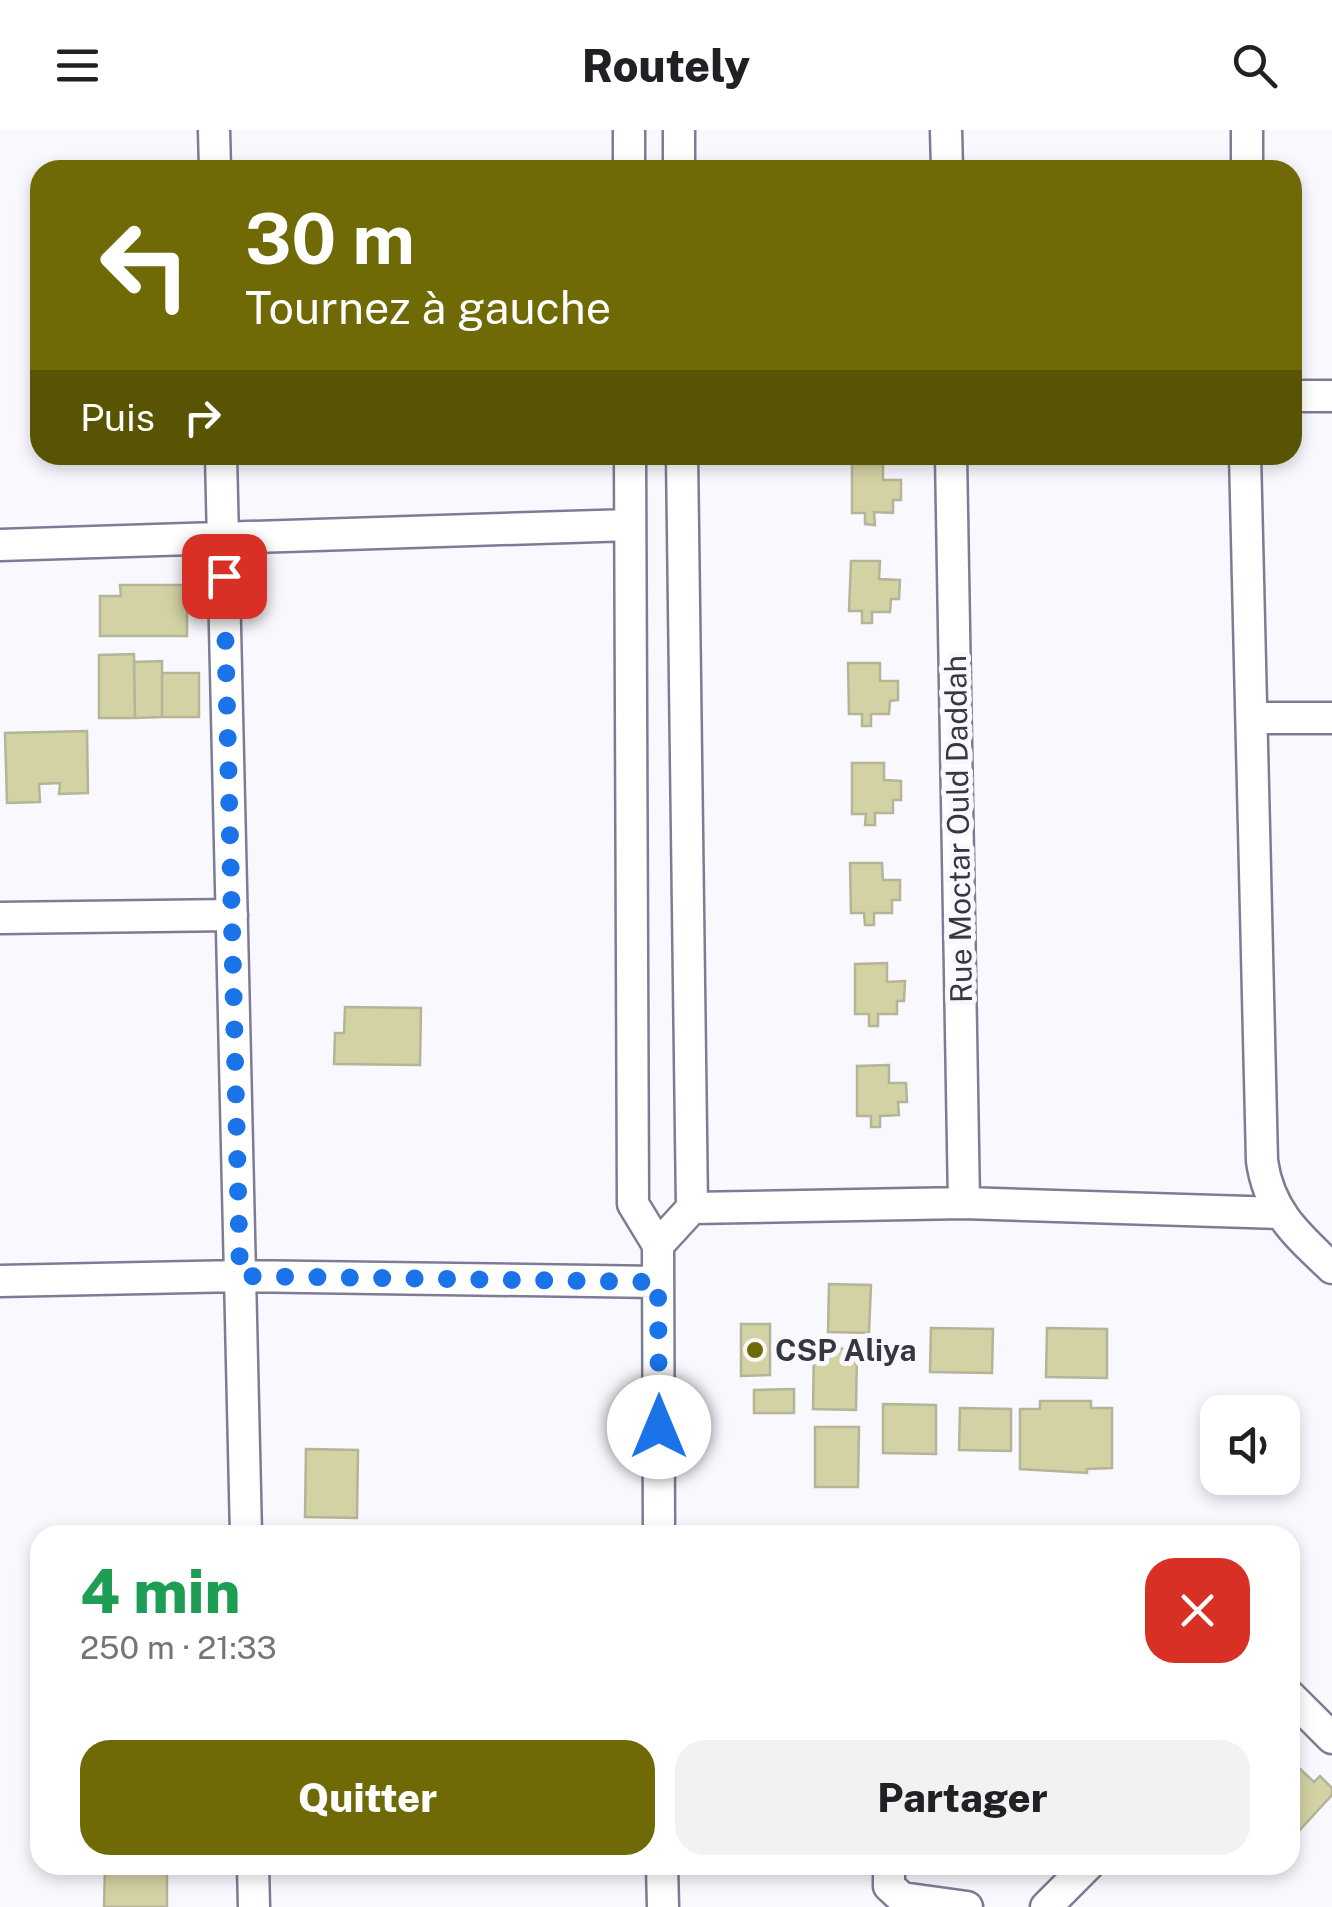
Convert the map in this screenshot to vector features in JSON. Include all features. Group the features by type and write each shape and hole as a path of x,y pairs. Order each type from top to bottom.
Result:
{"street":[{"path":"214,130 215,160"},
{"path":"629,130 629,160"},
{"path":"679,130 679,160"},
{"path":"946,130 946,160"},
{"path":"1247,160 1248,130"},
{"path":"1302,396 1332,396"},
{"path":"222,465 246,1525"},
{"path":"630,465 633,1204 658,1245 659,1525"},
{"path":"658,1245 692,1208 682,465"},
{"name":"Rue Moctar Ould Daddah","path":"951,465 964,1204"},
{"path":"1245,465 1262,1161 1266,1189 1277,1213 1332,1268"},
{"path":"0,545 630,526"},
{"path":"1252,718 1332,718"},
{"path":"0,918 232,915"},
{"path":"692,1208 964,1204 1277,1213"},
{"path":"0,1281 240,1276 658,1282"},
{"path":"1300,1706 1332,1738"},
{"path":"253,1875 254,1907"},
{"path":"662,1875 663,1907"},
{"path":"888,1875 889,1886 902,1898 967,1907"},
{"path":"1046,1907 1078,1875"}],"building":[{"path":"852,465 883,465 883,480 901,480 901,500 893,500 893,513 874,512 875,525 865,524 865,513 852,513"},
{"path":"851,561 880,561 879,579 900,580 899,599 891,599 890,612 872,612 872,623 862,623 862,611 849,611"},
{"path":"120,585 187,585 187,636 100,636 100,596 121,596"},
{"path":"134,654 135,718 99,718 99,655"},
{"path":"162,661 162,717 135,718 134,662"},
{"path":"848,663 880,663 880,681 898,681 898,700 890,701 889,714 871,714 871,726 862,726 862,714 849,714"},
{"path":"162,673 199,673 199,717 162,717"},
{"path":"87,731 88,793 59,794 60,783 39,784 40,802 7,803 5,733"},
{"path":"852,763 884,763 884,780 901,781 901,800 893,800 893,813 875,813 875,825 865,825 866,814 852,814"},
{"path":"850,863 882,863 883,880 900,880 900,900 892,900 892,913 874,913 874,925 865,925 864,913 851,913"},
{"path":"887,963 887,982 905,981 904,1001 897,1001 897,1014 878,1014 878,1026 869,1026 869,1014 855,1014 855,964"},
{"path":"345,1007 421,1008 420,1065 334,1064 335,1033 344,1033"},
{"path":"889,1065 889,1083 906,1083 907,1102 898,1102 899,1115 880,1116 880,1127 871,1127 871,1116 857,1116 857,1066"},
{"path":"829,1284 871,1285 869,1333 828,1332"},
{"name":"CSP Aliya","path":"741,1324 770,1324 770,1375 741,1376"},
{"path":"931,1328 993,1329 992,1373 930,1372"},
{"path":"1047,1328 1107,1329 1107,1378 1046,1377"},
{"path":"814,1348 857,1349 856,1410 813,1409"},
{"path":"794,1389 794,1413 754,1413 754,1390"},
{"path":"1040,1401 1091,1401 1091,1408 1112,1408 1112,1468 1087,1469 1087,1473 1020,1469 1020,1409 1040,1409"},
{"path":"883,1404 936,1405 936,1454 883,1453"},
{"path":"960,1408 1011,1409 1011,1451 959,1450"},
{"path":"815,1427 859,1427 858,1487 815,1487"},
{"path":"306,1449 358,1450 357,1518 305,1517"},
{"path":"1300,1769 1314,1782 1320,1776 1332,1788 1332,1795 1300,1830"},
{"path":"105,1875 167,1875 167,1907 104,1907"}],"place":[{"name":"CSP Aliya","path":"755,1350"}],"route":[{"path":"224,576 240,1276 658,1282 659,1427"}]}
